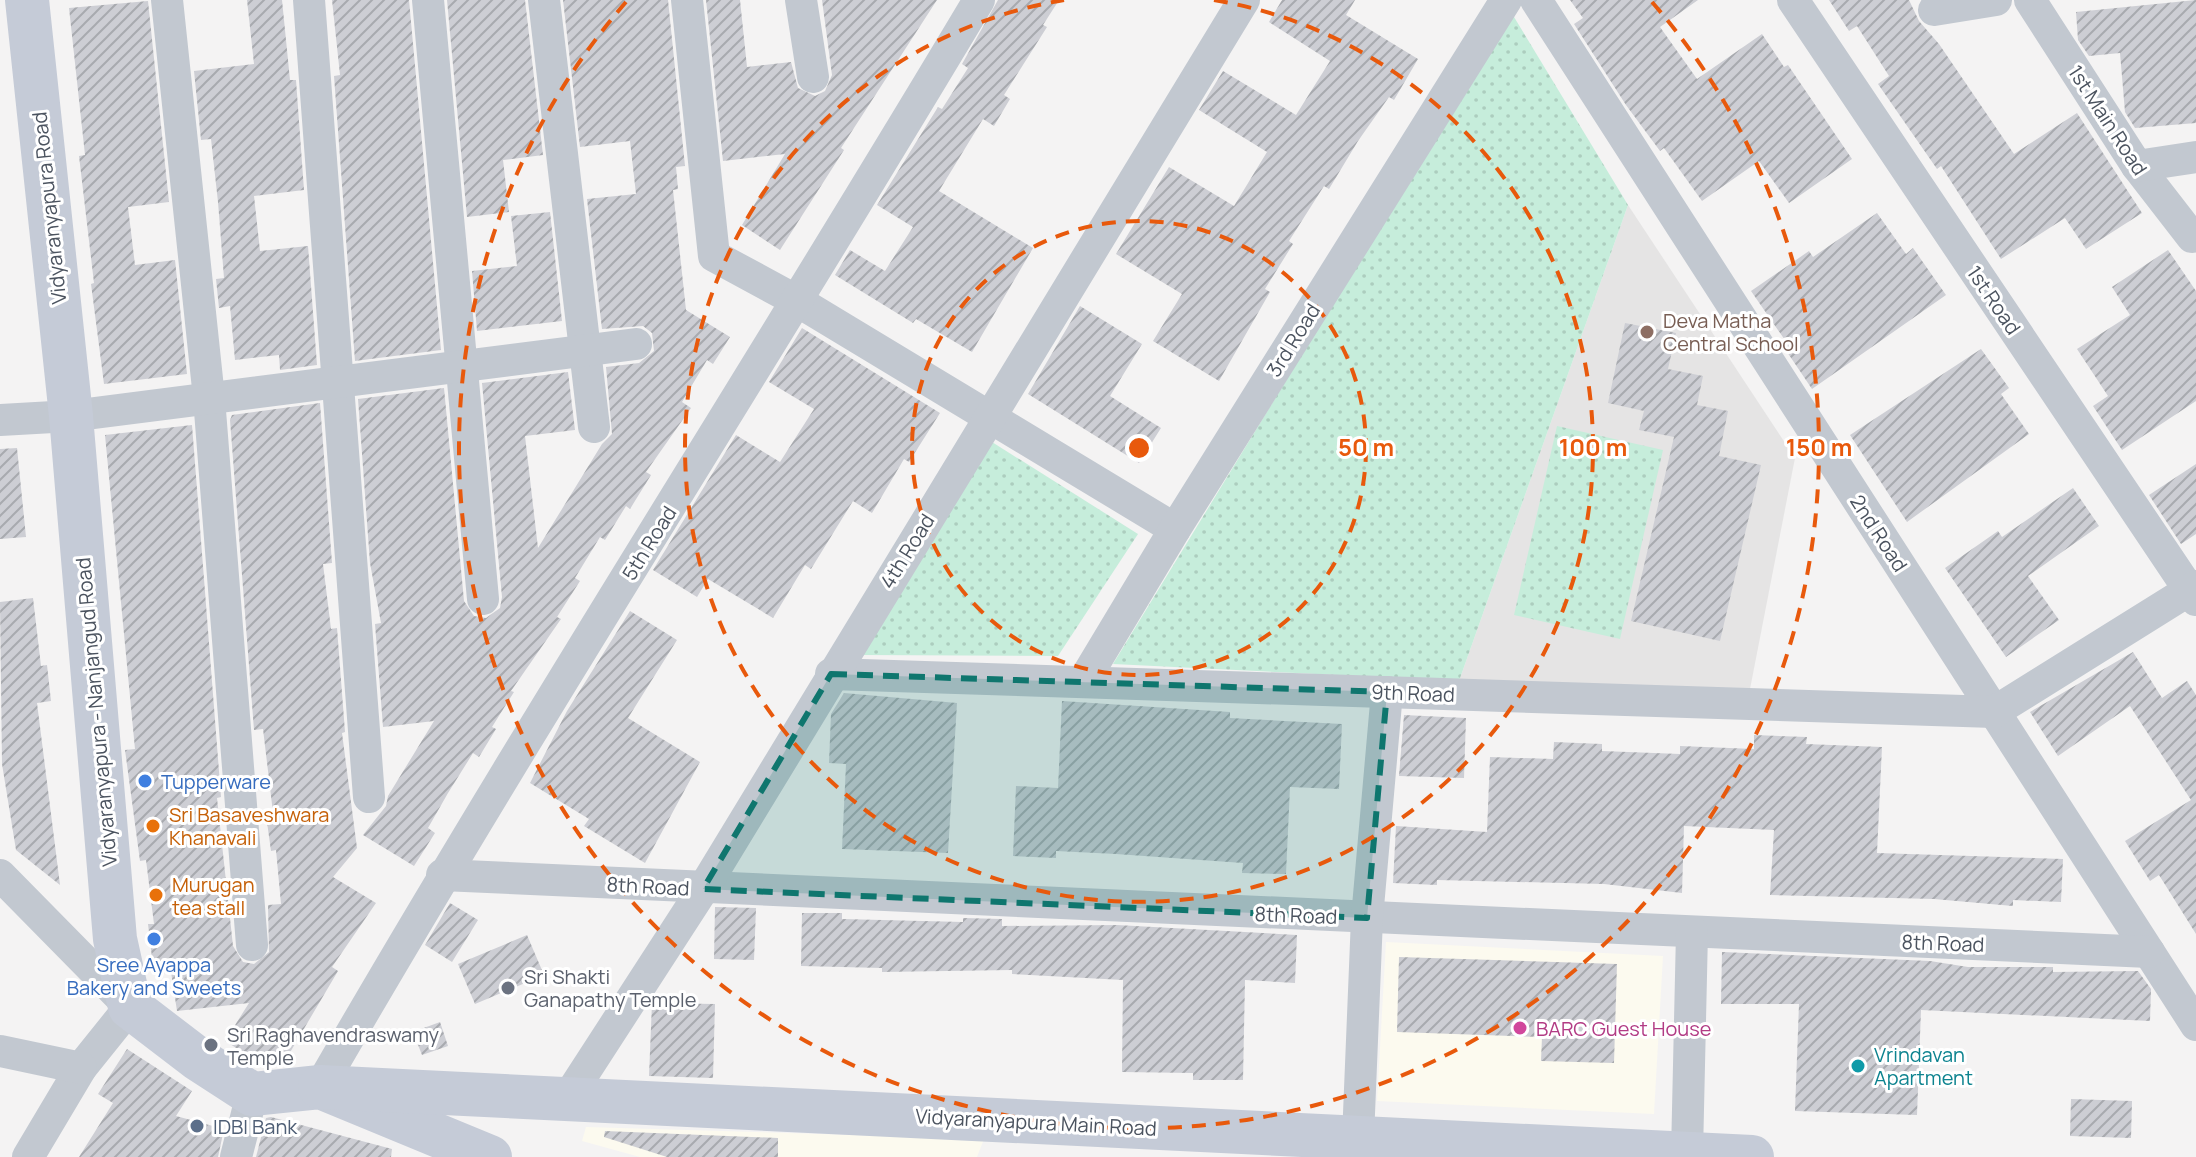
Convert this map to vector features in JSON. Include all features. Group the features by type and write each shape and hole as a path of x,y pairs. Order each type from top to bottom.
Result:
{"main road":[{"name":"Vidyaranyapura Road","path":"27,0 71,416"},
{"name":"Vidyaranyapura - Nanjangud Road","path":"71,416 115,939 130,1007"},
{"path":"130,1007 198,1059 252,1094"},
{"path":"320,1087 490,1157"},
{"name":"Vidyaranyapura Main Road","path":"252,1094 320,1087 567,1099 1015,1139 1358,1138 1752,1157"}],"street":[{"path":"167,0 209,398 252,945"},
{"path":"309,0 369,797"},
{"path":"428,0 483,599"},
{"path":"544,0 594,427"},
{"path":"687,0 714,256 799,302 1175,529"},
{"path":"801,0 813,77"},
{"name":"5th Road","path":"320,1087 442,875 799,302 979,0"},
{"name":"4th Road","path":"567,1099 703,889 831,674 1244,0"},
{"name":"3rd Road","path":"1083,682 1175,529 1506,0"},
{"name":"2nd Road","path":"1536,0 2196,1025"},
{"name":"1st Road","path":"1793,0 2194,592"},
{"path":"1934,10 1996,0"},
{"name":"1st Main Road","path":"2030,0 2137,166 2192,237"},
{"path":"2137,166 2196,157"},
{"path":"0,420 71,416 636,344"},
{"path":"1994,712 2194,592"},
{"name":"9th Road","path":"831,674 1994,712"},
{"path":"1358,1138 1367,918 1387,692"},
{"path":"0,875 130,1007 81,1068 28,1157"},
{"name":"8th Road","path":"442,875 2149,952"},
{"path":"1687,1154 1692,932"},
{"path":"0,1051 81,1068"},
{"path":"236,1157 252,1094"}],"highlighted area":[{"path":"831,674 1387,692 1367,918 703,889"}],"shaded area":[{"name":"Deva Matha Central School","path":"1628,205 1795,458 1750,689 1459,681"},
{"name":"BARC Guest House","path":"1386,942 1663,956 1654,1114 1377,1101"},
{"path":"586,1127 984,1139 977,1157 640,1157 582,1141"}],"green space":[{"path":"1511,12 1628,205 1459,681 1113,664"},
{"path":"1557,426 1663,450 1620,639 1514,615"},
{"path":"992,442 1138,534 1058,656 857,655"}],"building":[{"path":"247,0 282,0 290,80 296,80 304,190 254,196 260,251 308,246 317,365 280,370 279,355 235,360 230,306 219,308 216,279 224,278 218,202 211,139 201,140 194,71 254,64"},
{"path":"332,0 409,0 441,350 355,361 334,76 340,75"},
{"path":"447,0 525,0 543,155 503,160 509,212 467,217"},
{"path":"563,0 668,0 685,166 676,167 678,189 673,190 686,310 730,337 713,364 707,360 682,402 691,408 646,472 651,475 630,509 626,506 605,540 600,537 575,578 580,581 557,617 561,619 511,691 514,692 492,727 496,729 479,757 473,753 448,793 428,828 435,833 414,866 363,835 386,806 388,796 434,721 383,727 375,624 381,623 370,563 358,399 444,388 464,601 474,616 486,618 500,608 502,597 482,383 568,372 575,430 525,436 538,548 602,444 612,434 606,367 639,363 654,351 652,333 643,326 602,329 587,199 636,194 630,141 580,147"},
{"path":"706,0 740,0 747,67 791,62 798,88 815,96 825,91 832,75 822,0 937,0 841,148 844,150 780,250 742,225 785,154 723,161"},
{"path":"998,0 1059,0 1043,25 1047,27 1004,95 1010,99 994,126 983,119 939,191 1033,248 972,352 916,319 913,323 835,275 850,250 885,271 913,227 877,205 938,107 942,109 968,68 962,64"},
{"path":"1282,0 1355,0 1346,15 1418,59 1394,100 1389,97 1329,189 1324,186 1289,241 1293,244 1265,289 1270,292 1219,381 1153,341 1182,294 1116,254 1169,167 1234,206 1267,152 1199,110 1223,71 1296,115 1330,61 1269,22"},
{"path":"1570,0 1698,0 1660,27 1697,79 1762,34 1784,67 1788,65 1852,159 1789,203 1759,161 1702,201 1664,148 1660,151 1626,105 1574,24 1583,18"},
{"path":"1829,0 1909,0 1919,21 1939,44 2014,154 2077,113 2142,213 2086,249 2065,218 2001,259 1941,166 1937,169 1878,84 1889,76 1857,26 1849,31"},
{"path":"2196,0 2196,123 2135,128 2125,112 2120,53 2089,56 2078,40 2076,12"},
{"path":"148,1 169,202 128,207 135,265 175,260 187,374 104,384 79,156 85,155 69,8"},
{"path":"550,212 562,321 477,331 472,271 517,266 511,216"},
{"path":"1877,213 1906,254 1913,248 1946,295 1812,389 1783,346 1787,343 1751,291 1809,251 1813,257"},
{"path":"2168,250 2196,291 2196,401 2122,450 2093,406 2108,396 2077,349 2130,315 2112,287"},
{"path":"1080,306 1142,344 1110,396 1161,428 1139,463 1028,394"},
{"path":"1625,323 1676,333 1668,369 1703,376 1697,405 1728,411 1719,456 1761,465 1720,641 1631,621 1674,437 1639,430 1644,411 1608,403"},
{"path":"802,328 940,413 909,462 904,459 872,513 853,501 811,569 805,565 773,618 708,579 697,597 653,570 736,435 780,462 814,409 769,382"},
{"path":"1981,349 2009,388 2001,394 2029,434 1907,522 1850,435"},
{"path":"320,403 332,563 323,564 331,629 337,628 345,732 342,733 357,848 333,877 376,903 332,967 338,971 282,1066 267,1067 225,1041 249,1003 177,1011 171,972 154,975 148,924 154,924 146,860 140,861 125,750 135,749 105,435 192,425 221,797 217,798 233,946 243,962 254,964 269,952 268,905 281,904 276,850 271,851 267,822 274,821 263,729 254,730 230,420 232,415"},
{"path":"17,448 26,537 0,539 0,449"},
{"path":"2196,464 2196,534 2181,544 2149,495"},
{"path":"2073,488 2099,526 2028,576 2059,620 2006,657 1945,568 1998,531 2002,537"},
{"path":"33,598 41,666 47,665 51,701 37,703 60,885 16,850 2,764 0,602"},
{"path":"630,611 677,640 628,718 700,762 645,863 584,826 589,819 530,783 567,711"},
{"path":"2133,652 2162,698 2187,681 2196,695 2196,934 2159,875 2150,881 2125,841 2191,800 2130,706 2058,756 2030,712"},
{"path":"844,693 957,703 948,853 842,849 846,764 829,763 831,714"},
{"path":"1062,701 1230,712 1230,718 1342,724 1339,789 1290,787 1286,874 1242,873 1243,863 1116,854 1056,851 1056,858 1013,856 1016,786 1058,788"},
{"path":"1404,715 1466,718 1464,778 1399,776"},
{"path":"1754,735 1807,737 1806,744 1882,747 1877,853 2063,859 2061,902 2013,900 2013,906 1934,899 1770,895 1774,830 1684,826 1682,893 1604,884 1437,880 1437,885 1393,883 1396,826 1487,832 1490,757 1553,759 1554,742 1602,744 1602,751 1680,754 1680,746 1754,749"},
{"path":"450,903 478,920 452,962 425,945"},
{"path":"715,907 756,908 754,960 714,959"},
{"path":"802,913 842,913 842,919 963,922 963,918 1002,919 1002,926 1117,925 1297,935 1295,983 1245,980 1243,1080 1193,1080 1193,1073 1122,1072 1123,980 1012,974 1012,970 882,972 882,968 801,966"},
{"path":"527,935 544,975 475,1004 458,964"},
{"path":"1722,952 1930,961 1968,967 2053,967 2053,972 2138,971 2151,989 2150,1021 1921,1010 1917,1115 1795,1111 1799,1004 1721,1004"},
{"path":"1399,957 1617,964 1614,1063 1541,1061 1542,1037 1397,1032"},
{"path":"652,1003 715,1004 713,1078 649,1076"},
{"path":"440,1022 448,1046 422,1055 413,1032"},
{"path":"127,1049 192,1091 176,1116 224,1129 218,1157 79,1157 113,1103 98,1094"},
{"path":"2071,1099 2132,1101 2131,1138 2070,1136"},
{"path":"266,1118 392,1149 391,1157 256,1157"},
{"path":"605,1131 778,1138 778,1157 667,1157 604,1137"}],"place":[{"name":"Deva Matha Central School","path":"1647,332"},
{"name":"Tupperware","path":"145,781"},
{"name":"Sri Basaveshwara Khanavali","path":"153,826"},
{"name":"Murugan tea stall","path":"156,895"},
{"name":"Sree Ayappa Bakery and Sweets","path":"154,939"},
{"name":"Sri Shakti Ganapathy Temple","path":"508,988"},
{"name":"BARC Guest House","path":"1520,1028"},
{"name":"Sri Raghavendraswamy Temple","path":"211,1045"},
{"name":"Vrindavan Apartment","path":"1858,1066"},
{"name":"IDBI Bank","path":"197,1126"}]}
